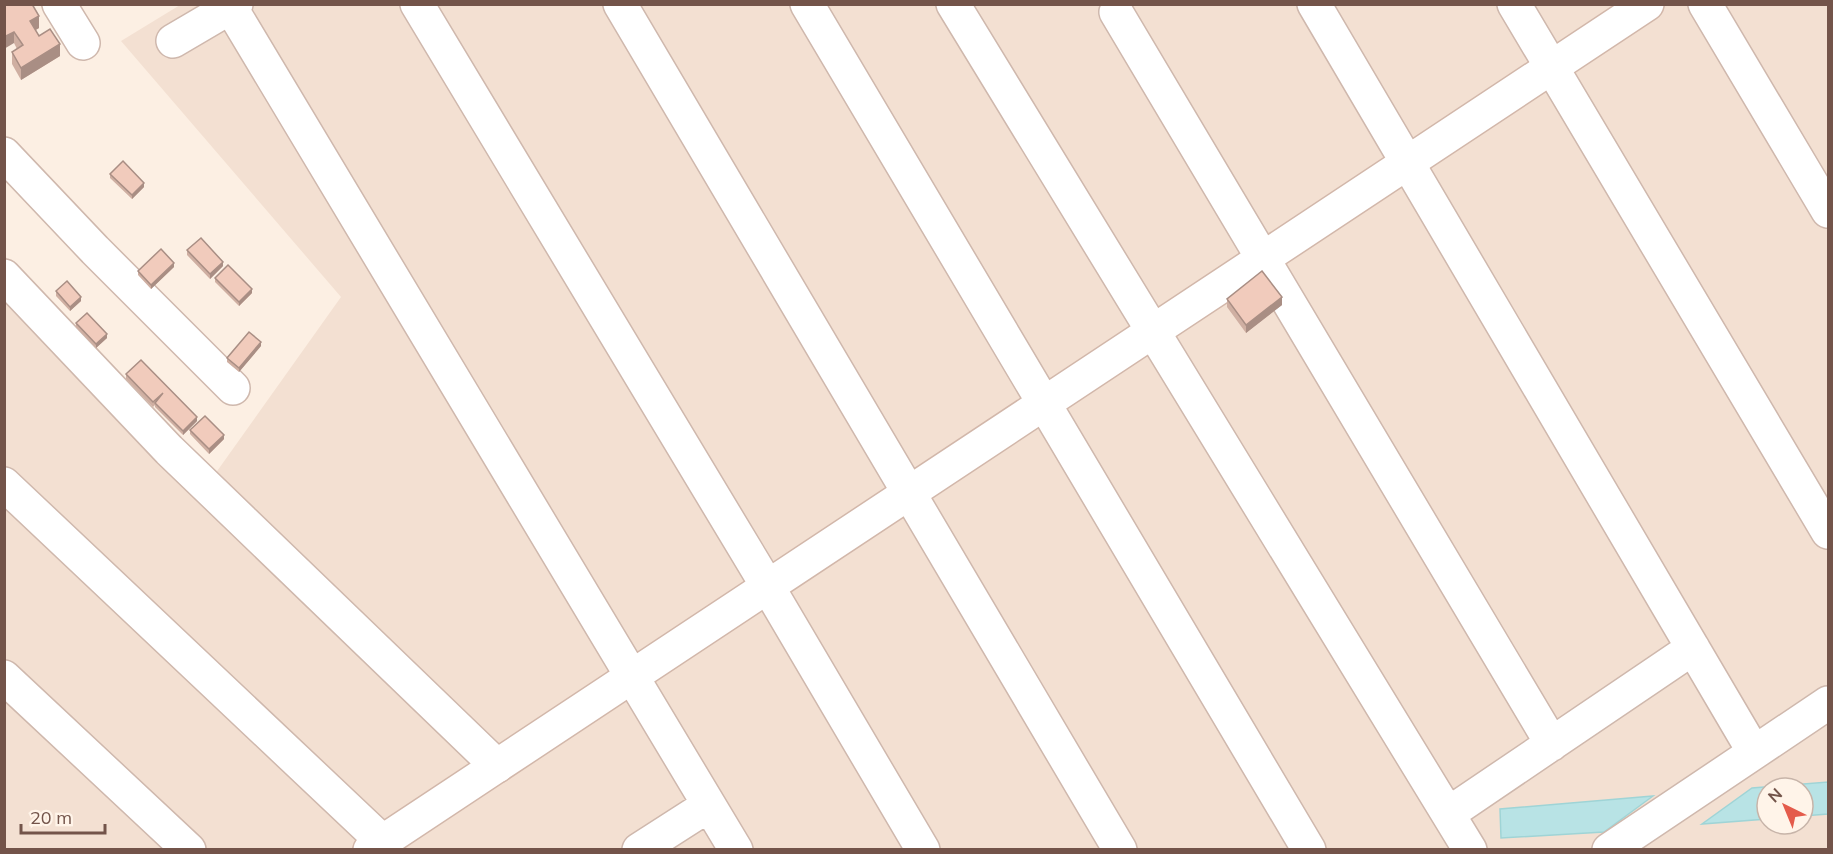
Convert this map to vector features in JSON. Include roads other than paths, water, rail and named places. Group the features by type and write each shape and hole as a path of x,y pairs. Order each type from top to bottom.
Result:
{"street":[{"path":"59,4 83,43"},
{"path":"417,4 923,849"},
{"path":"620,4 1120,849"},
{"path":"807,4 1309,849"},
{"path":"953,4 1470,849"},
{"path":"1314,4 1754,752"},
{"path":"1514,4 1828,531"},
{"path":"4,484 376,845 1647,4"},
{"path":"1705,4 1828,211"},
{"path":"173,41 234,6 736,849"},
{"path":"1116,12 1552,744"},
{"path":"4,154 95,250 232,388"},
{"path":"4,276 169,450 497,766"},
{"path":"1448,814 1693,648"},
{"path":"4,677 189,849"},
{"path":"1631,844 1754,752 1828,703"},
{"path":"639,849 709,805"}],"water":[{"path":"1828,782 1828,814 1815,815 1815,783"},
{"path":"1755,788 1755,820 1702,824"},
{"path":"1653,796 1604,832 1501,838 1500,809"}]}
